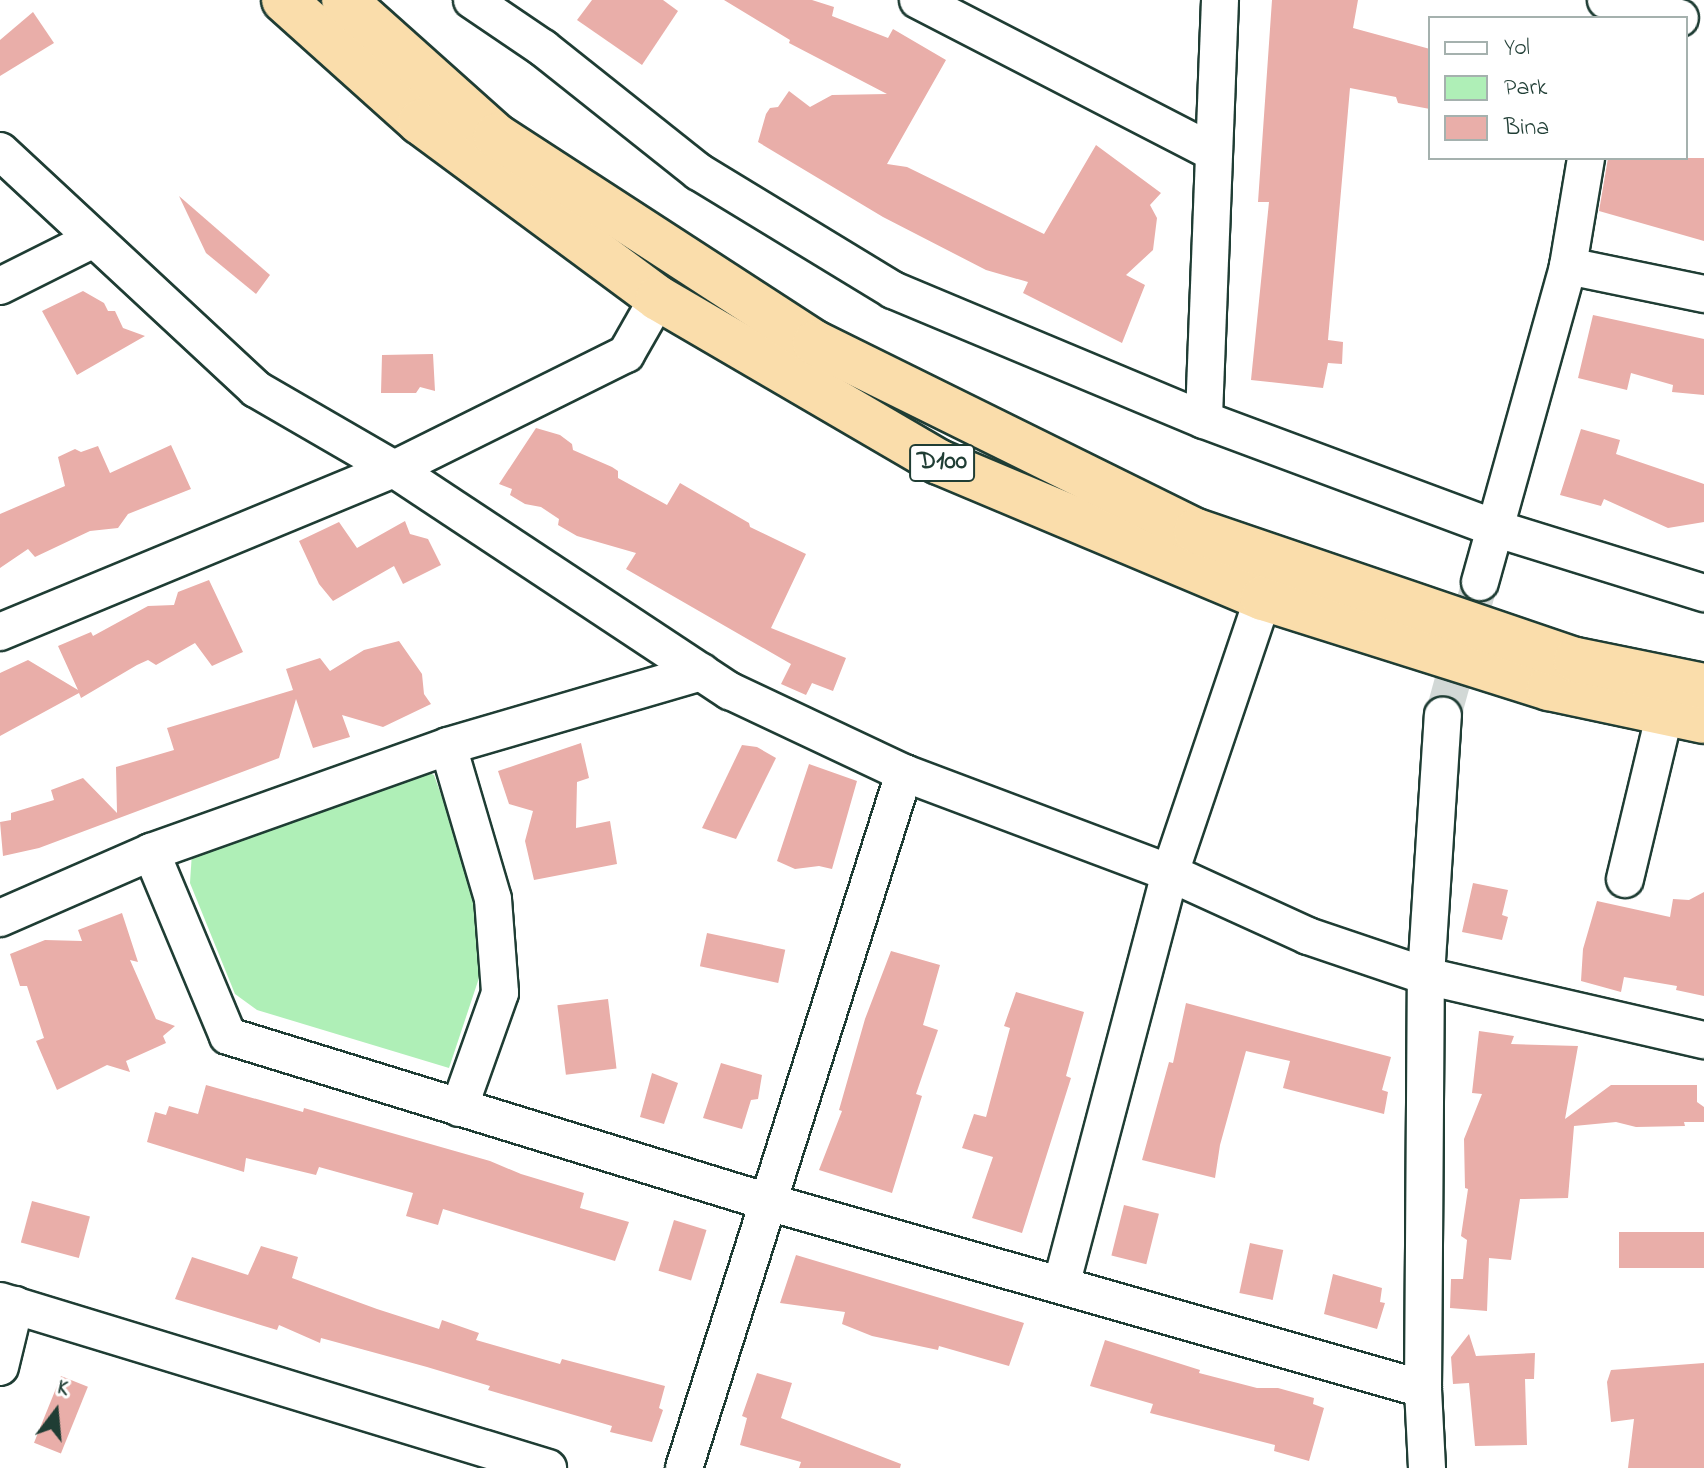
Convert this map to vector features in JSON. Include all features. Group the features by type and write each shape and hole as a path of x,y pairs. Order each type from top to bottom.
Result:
{"highway":[{"name":"D100","path":"284,0 420,122 658,298 939,462 1263,598 1549,688 1684,717"},
{"name":"D100","path":"344,0 496,136 815,343 1196,531 1576,660 1704,686"}],"street":[{"path":"472,0 543,48 699,172 893,290 1204,420 1497,529 1704,593"},
{"path":"918,0 1213,152"},
{"path":"1204,420 1220,0"},
{"path":"1610,5 1669,16"},
{"path":"0,151 256,389 394,469 730,691 904,773 1170,873 1308,936 1426,976 1704,1040"},
{"path":"1480,582 1568,266 1586,160"},
{"path":"0,286 94,239"},
{"path":"1568,266 1704,294"},
{"path":"0,632 394,469 626,354 658,298"},
{"path":"1061,1285 1170,873 1263,598"},
{"path":"0,918 151,852 448,746 701,672"},
{"path":"1427,1468 1423,1389 1426,976 1443,716"},
{"path":"1625,879 1684,717"},
{"path":"448,746 493,899 500,993 459,1108"},
{"path":"684,1468 904,773"},
{"path":"151,852 228,1036 768,1202 1423,1389"},
{"path":"0,1367 7,1303 548,1468"}],"green space":[{"path":"423,770 434,775 478,898 485,946 478,981 449,1068 257,1010 235,994 190,883 192,852"}],"building":[{"path":"592,0 663,0 678,11 642,65 577,20"},
{"path":"724,0 812,0 834,7 832,16 888,38 893,29 946,60 887,164 907,167 1044,234 1096,145 1161,193 1150,205 1157,218 1153,250 1126,275 1145,285 1122,343 1023,293 1028,282 986,270 883,217 758,142 766,114 770,108 778,107 789,91 810,107 832,95 887,94 789,43 790,40"},
{"path":"1272,0 1358,0 1353,28 1428,48 1428,109 1398,103 1396,97 1350,88 1328,340 1343,342 1342,364 1328,363 1323,388 1251,380 1269,202 1258,202"},
{"path":"33,12 54,43 0,76 0,40"},
{"path":"1704,158 1704,241 1599,211 1608,160"},
{"path":"179,196 270,275 256,294 206,253"},
{"path":"83,291 104,303 108,311 115,311 123,328 145,336 77,375 42,311"},
{"path":"1593,315 1704,339 1704,395 1672,392 1673,385 1631,373 1627,390 1578,378"},
{"path":"433,354 435,391 420,387 416,393 381,393 382,355"},
{"path":"536,428 560,435 572,444 573,450 612,467 618,471 618,478 667,505 680,483 749,523 750,527 806,554 771,628 846,658 833,691 812,683 806,695 781,684 791,664 626,569 636,553 577,536 558,525 559,519 541,507 525,504 510,495 512,489 499,484"},
{"path":"1581,429 1620,440 1616,454 1704,484 1704,522 1668,528 1604,499 1601,506 1560,495"},
{"path":"171,445 191,489 128,514 118,528 90,531 35,557 28,549 0,568 0,514 65,486 58,457 75,449 81,452 98,446 110,473"},
{"path":"405,521 410,534 428,539 441,565 403,584 394,566 333,601 319,584 299,541 339,522 357,548"},
{"path":"209,580 243,652 212,666 195,643 156,665 148,660 137,665 81,698 79,693 0,736 0,673 28,660 78,690 58,646 91,632 93,636 148,606 174,605 178,592"},
{"path":"399,641 422,674 424,694 431,704 383,727 342,715 350,737 313,748 296,699 279,758 39,848 3,856 0,822 11,820 11,813 54,800 51,790 83,778 117,813 116,767 174,750 167,728 293,690 286,669 320,658 330,671 364,650"},
{"path":"581,743 589,778 577,782 576,828 610,821 617,864 534,880 525,841 533,811 509,804 498,771"},
{"path":"742,745 757,747 776,758 736,839 702,828"},
{"path":"809,764 857,781 832,869 819,866 795,869 777,861"},
{"path":"1473,883 1508,890 1502,915 1508,917 1502,940 1462,932"},
{"path":"1704,892 1704,996 1676,990 1677,986 1624,977 1621,992 1581,981 1583,949 1597,901 1670,917 1673,899 1689,900"},
{"path":"122,913 138,962 130,960 156,1019 175,1026 163,1036 166,1043 126,1061 130,1072 107,1065 57,1090 36,1041 44,1038 27,986 20,986 10,954 45,940 82,941 78,930"},
{"path":"707,933 785,950 778,983 700,966"},
{"path":"891,951 940,965 923,1025 938,1030 916,1094 922,1096 892,1193 819,1170 842,1111 839,1110 865,1019"},
{"path":"1016,992 1084,1012 1066,1076 1071,1078 1022,1233 972,1218 993,1157 962,1148 974,1114 986,1117 1010,1028 1004,1026"},
{"path":"608,999 617,1068 566,1075 557,1005"},
{"path":"1186,1003 1391,1057 1382,1090 1388,1092 1384,1114 1283,1088 1290,1061 1246,1051 1220,1145 1215,1178 1142,1160 1169,1062 1173,1063"},
{"path":"1479,1031 1514,1036 1511,1044 1578,1046 1565,1119 1611,1085 1697,1085 1697,1102 1704,1107 1704,1122 1684,1122 1685,1126 1636,1127 1616,1122 1574,1126 1568,1198 1520,1199 1511,1260 1489,1258 1487,1311 1450,1308 1451,1279 1463,1279 1467,1240 1461,1236 1468,1189 1465,1188 1464,1139 1482,1094 1472,1093"},
{"path":"721,1063 762,1075 758,1099 751,1100 742,1129 703,1118"},
{"path":"652,1073 678,1083 664,1124 640,1117"},
{"path":"206,1085 303,1112 304,1108 490,1161 584,1193 580,1208 629,1222 615,1261 443,1209 438,1225 406,1216 413,1193 319,1167 316,1175 246,1158 244,1172 147,1142 155,1112 166,1115 169,1106 198,1114"},
{"path":"32,1201 90,1217 79,1258 21,1243"},
{"path":"1124,1205 1159,1214 1146,1264 1111,1255"},
{"path":"674,1220 707,1230 691,1281 659,1271"},
{"path":"1619,1232 1704,1232 1704,1268 1619,1268"},
{"path":"1250,1243 1283,1250 1273,1300 1239,1293"},
{"path":"261,1246 298,1257 292,1278 377,1309 439,1329 442,1320 479,1333 476,1340 560,1364 562,1359 665,1386 659,1408 663,1410 652,1442 610,1432 612,1426 488,1390 490,1386 427,1367 321,1338 320,1343 279,1325 277,1330 175,1299 192,1257 248,1275"},
{"path":"796,1255 1024,1323 1009,1366 939,1346 938,1350 872,1336 842,1324 845,1312 780,1303"},
{"path":"1333,1274 1382,1288 1380,1302 1385,1303 1377,1329 1324,1314"},
{"path":"1469,1334 1476,1356 1535,1353 1534,1379 1525,1379 1527,1445 1475,1446 1469,1383 1453,1384 1451,1357"},
{"path":"1105,1340 1200,1370 1199,1373 1314,1398 1313,1404 1324,1408 1309,1461 1274,1451 1275,1445 1150,1413 1153,1404 1090,1386"},
{"path":"1704,1363 1704,1468 1628,1468 1634,1419 1611,1422 1607,1382 1611,1370"},
{"path":"757,1373 792,1383 781,1418 901,1464 900,1468 799,1468 801,1462 740,1445 747,1418 742,1416"},
{"path":"61,1376 88,1387 61,1454 34,1443"}],"tunnel":[{"path":"1443,716 1480,582"}]}
